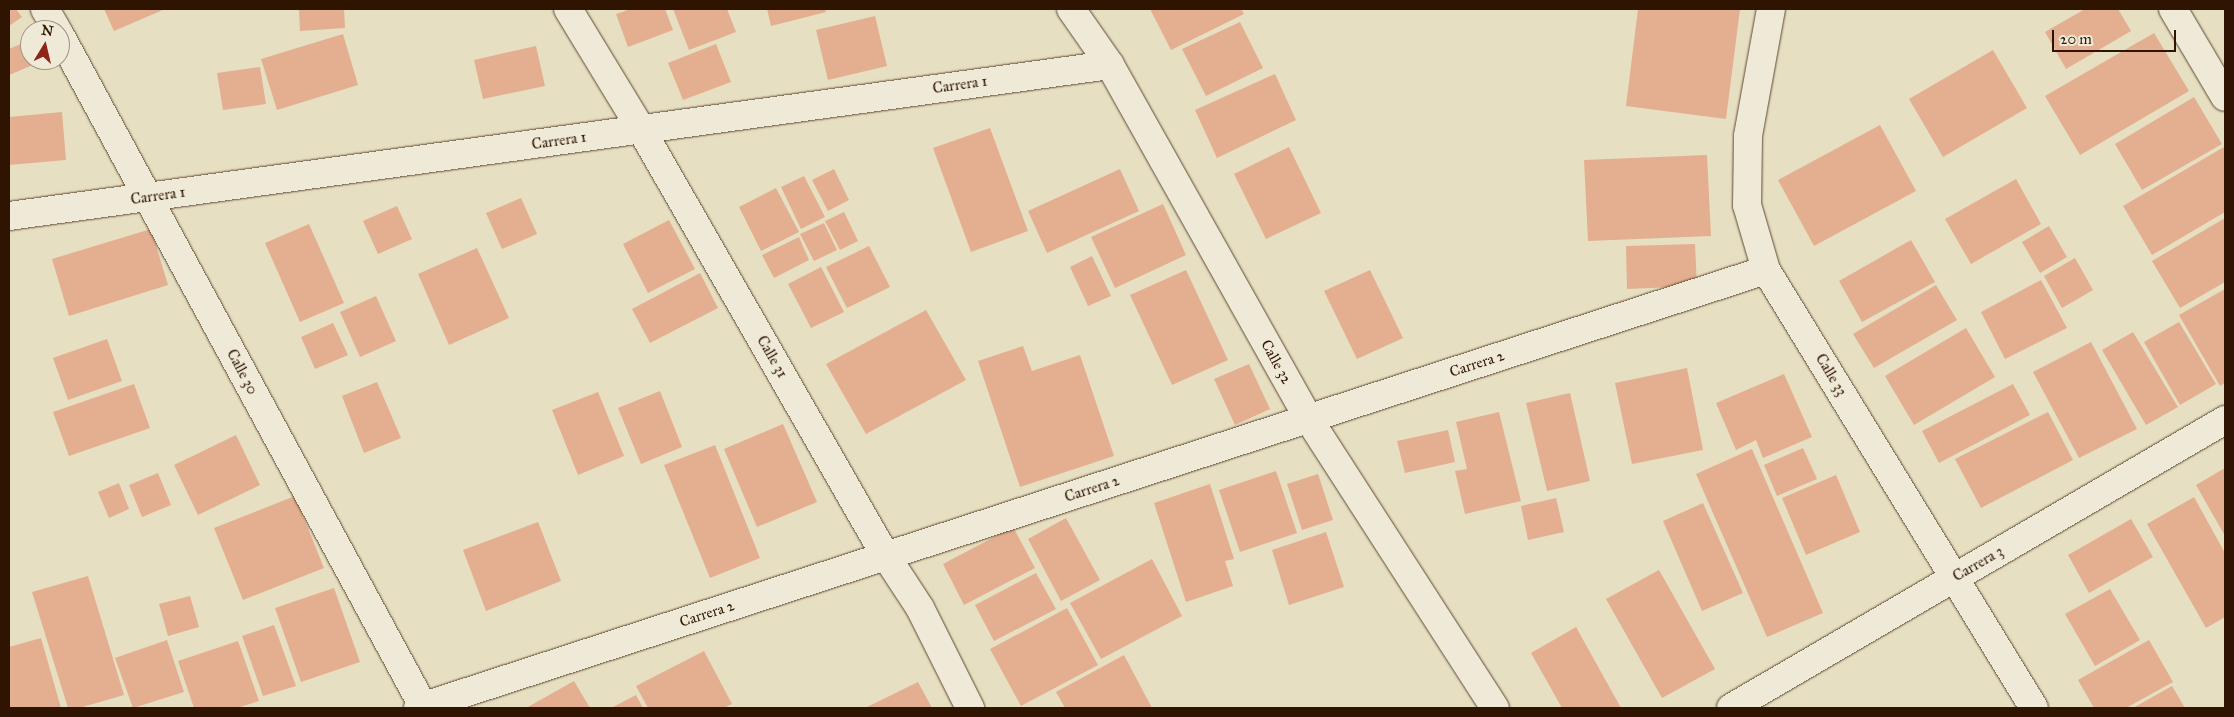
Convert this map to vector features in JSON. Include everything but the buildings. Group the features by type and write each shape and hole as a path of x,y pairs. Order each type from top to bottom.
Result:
{"street":[{"path":"45,9 51,20"},
{"name":"Calle 31","path":"568,9 641,129 886,556 920,608 970,708"},
{"name":"Calle 32","path":"1071,9 1110,65 1308,418 1495,708"},
{"name":"Calle 33","path":"1771,9 1748,136 1747,205 1766,270 2034,708"},
{"path":"2173,9 2225,97"},
{"name":"Calle 30","path":"70,53 422,708"},
{"name":"Carrera 1","path":"9,216 1110,65"},
{"name":"Carrera 2","path":"422,708 1766,270"},
{"name":"Carrera 3","path":"1731,708 2225,420"}]}
